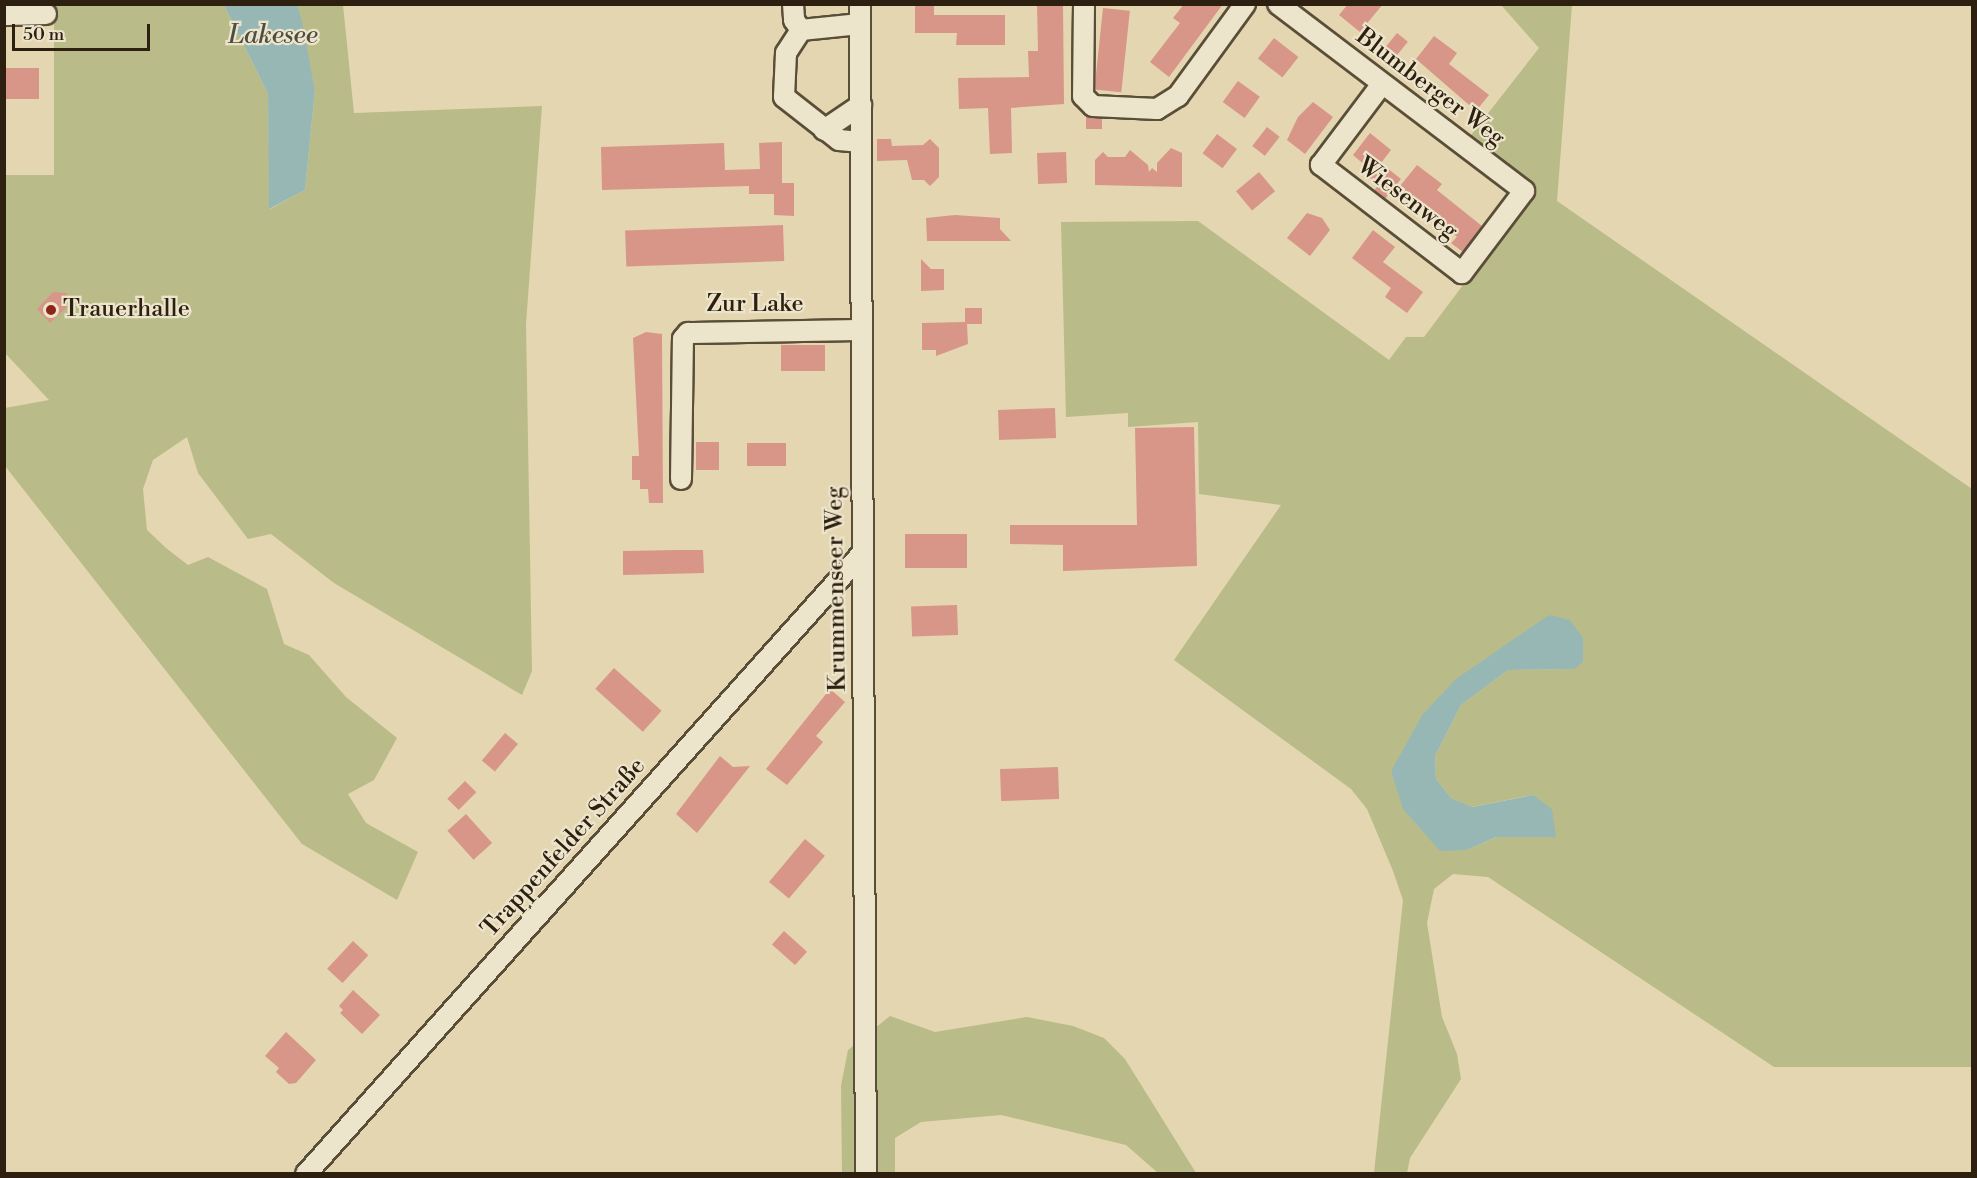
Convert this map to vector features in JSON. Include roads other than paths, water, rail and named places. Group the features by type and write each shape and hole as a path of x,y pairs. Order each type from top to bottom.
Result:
{"street":[{"path":"793,4 794,20 801,30"},
{"path":"1084,4 1083,96 1093,106 1157,109 1178,96 1245,4"},
{"name":"Blumberger Weg","path":"1278,4 1524,191"},
{"path":"4,15 46,14"},
{"path":"860,14 801,30 786,53 784,97 839,140 861,142"},
{"name":"Krummenseer Weg","path":"860,14 862,330 860,556 866,1173"},
{"name":"Wiesenweg","path":"1382,84 1321,165 1462,273 1524,191"},
{"path":"824,130 861,105"},
{"name":"Zur Lake","path":"681,479 683,339 688,333 862,330"},
{"name":"Trappenfelder Straße","path":"306,1173 860,556"}],"water":[{"name":"Lakesee","path":"224,5 297,5 301,17 315,90 305,190 269,209 268,94"},
{"path":"1549,615 1570,620 1583,638 1583,662 1574,669 1508,670 1461,705 1435,756 1436,779 1451,798 1472,807 1533,795 1552,809 1556,837 1496,837 1467,850 1440,851 1403,809 1391,771 1423,714 1456,679"}],"place":[{"name":"Trauerhalle","path":"51,310"}]}
